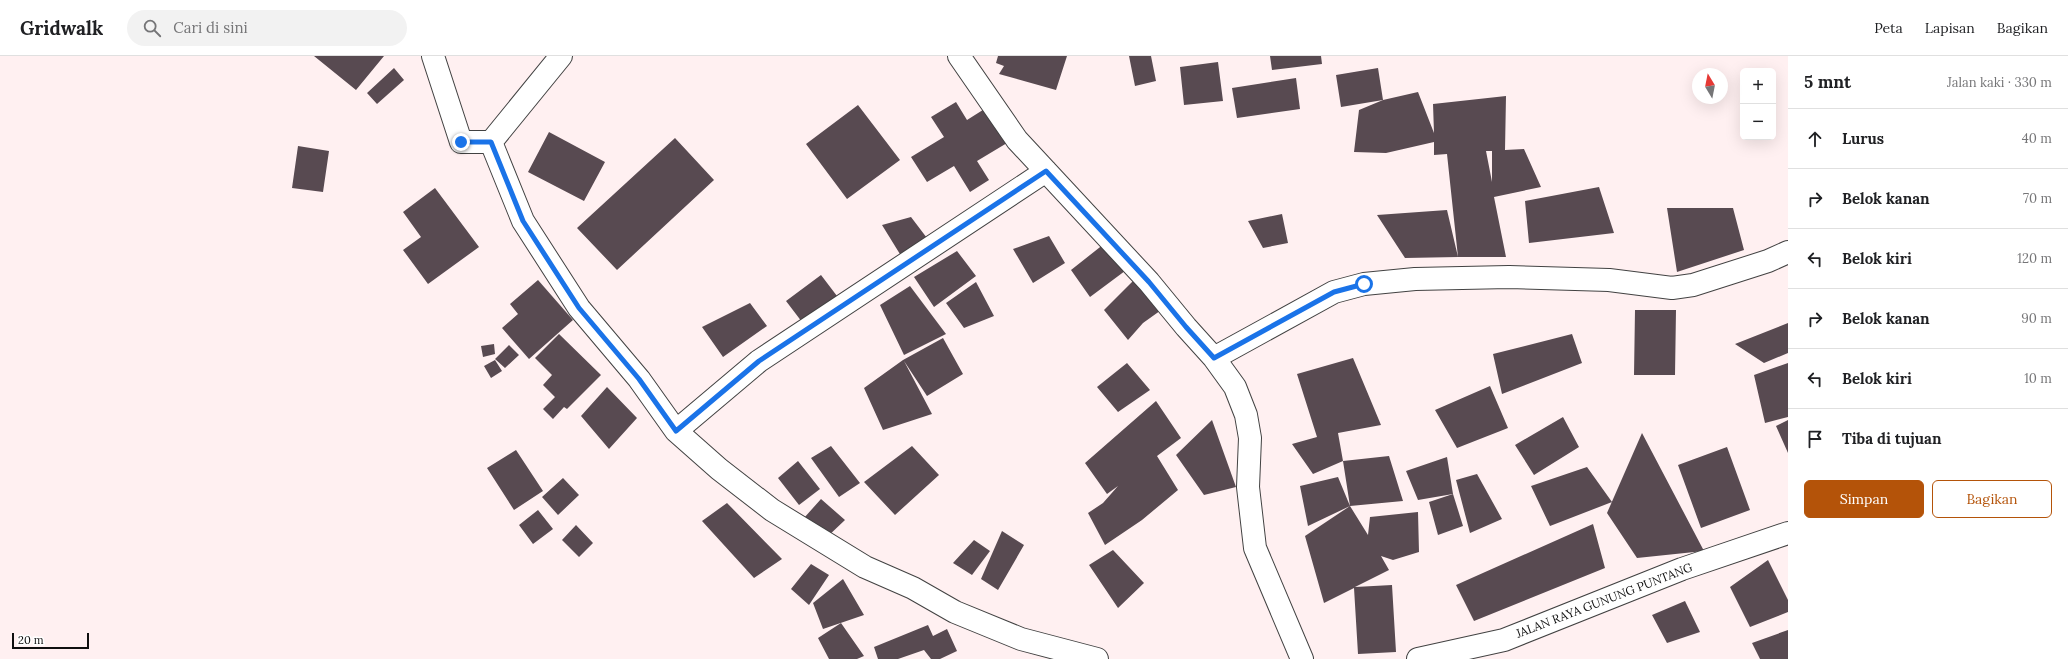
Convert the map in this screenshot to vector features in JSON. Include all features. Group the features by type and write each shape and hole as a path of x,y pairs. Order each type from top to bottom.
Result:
{"street":[{"path":"432,56 461,142 491,142"},
{"path":"491,142 561,56"},
{"path":"959,56 1017,140 1149,282 1214,358 1235,387 1246,415 1250,438 1248,487 1255,548 1302,659"},
{"path":"491,142 523,221 579,308 639,379 676,431 719,469 772,510 865,567 912,588 955,612 1021,638 1097,659"},
{"path":"676,431 759,361 1046,171"},
{"path":"1214,358 1334,292 1364,284 1415,279 1509,277 1610,280 1672,288 1693,285 1768,261 1788,252"},
{"name":"JALAN RAYA GUNUNG PUNTANG","path":"1418,659 1504,640 1682,569 1788,533"}],"building":[{"path":"314,56 384,56 356,90"},
{"path":"998,56 1067,56 1056,90 999,74 1004,66 996,63"},
{"path":"1129,56 1151,56 1156,81 1135,86"},
{"path":"1270,56 1321,56 1322,64 1272,70"},
{"path":"1218,62 1223,101 1184,105 1180,67"},
{"path":"394,68 404,80 377,104 367,93"},
{"path":"1378,68 1383,100 1341,107 1336,75"},
{"path":"1296,78 1300,109 1237,118 1232,88"},
{"path":"1418,92 1434,133 1433,104 1506,96 1505,150 1524,149 1541,187 1494,197 1506,257 1458,257 1447,154 1434,155 1434,142 1386,153 1354,152 1359,110 1383,100","holes":["1486,151 1492,151 1492,182"]},
{"path":"956,102 967,120 986,108 1007,143 977,161 989,180 970,192 954,166 927,182 911,157 944,137 931,117"},
{"path":"858,105 900,160 847,199 806,144"},
{"path":"549,132 605,162 584,201 528,172"},
{"path":"675,138 714,180 617,270 577,228"},
{"path":"298,146 329,151 323,192 292,188"},
{"path":"1599,187 1614,233 1529,243 1525,201"},
{"path":"435,188 479,247 428,284 403,250 421,237 403,212"},
{"path":"1667,208 1733,208 1744,250 1677,272"},
{"path":"1447,210 1458,257 1405,258 1377,215"},
{"path":"1282,214 1288,243 1263,248 1248,221"},
{"path":"911,217 930,242 903,259 882,225"},
{"path":"1049,236 1065,263 1033,283 1013,249"},
{"path":"1109,240 1133,265 1090,297 1071,270"},
{"path":"957,251 976,276 934,307 914,277"},
{"path":"1141,273 1164,308 1143,323 1128,340 1104,310"},
{"path":"821,275 837,296 802,322 786,301"},
{"path":"538,280 573,320 529,359 502,328 518,314 510,304"},
{"path":"976,282 994,316 964,328 946,303"},
{"path":"910,286 946,334 904,355 880,305"},
{"path":"750,303 767,326 723,357 702,327"},
{"path":"1635,310 1676,310 1675,375 1634,375"},
{"path":"1788,323 1788,353 1764,363 1735,344"},
{"path":"559,334 601,375 567,409 564,407 553,419 543,409 555,397 543,385 552,375 535,358"},
{"path":"1572,334 1582,363 1502,394 1493,354"},
{"path":"943,338 963,374 927,396 904,361 932,414 883,430 864,388 903,360"},
{"path":"494,344 495,354 483,357 481,346"},
{"path":"509,345 519,355 505,368 495,359"},
{"path":"1353,358 1381,425 1338,433 1343,461 1313,474 1292,444 1317,437 1297,374"},
{"path":"495,360 502,371 491,378 484,366"},
{"path":"1127,363 1150,390 1118,412 1097,387"},
{"path":"1788,363 1788,417 1765,423 1754,375"},
{"path":"1490,386 1508,428 1457,448 1435,410"},
{"path":"607,387 637,418 609,449 581,416"},
{"path":"1156,401 1181,438 1157,456 1178,490 1142,520 1105,545 1088,513 1103,503 1118,486 1107,494 1085,463"},
{"path":"1563,417 1579,447 1534,475 1515,445"},
{"path":"1212,420 1236,487 1204,495 1176,455"},
{"path":"1788,420 1788,453 1776,426"},
{"path":"1642,433 1704,551 1637,558 1607,513"},
{"path":"831,446 860,483 839,497 811,458"},
{"path":"912,446 939,475 895,515 864,482"},
{"path":"1727,447 1750,510 1701,528 1678,465"},
{"path":"516,450 543,491 514,510 487,468"},
{"path":"1389,456 1403,501 1350,506 1343,461"},
{"path":"1447,457 1453,494 1418,500 1406,471"},
{"path":"798,461 820,489 799,505 778,478"},
{"path":"1587,467 1612,502 1550,526 1531,486"},
{"path":"1477,474 1502,519 1470,533 1456,480"},
{"path":"1338,477 1350,506 1308,526 1300,486"},
{"path":"563,478 579,495 558,515 542,497"},
{"path":"1453,494 1463,526 1438,535 1429,502"},
{"path":"821,499 845,520 826,538 804,518"},
{"path":"727,503 782,559 754,578 702,521"},
{"path":"1350,506 1368,535 1370,517 1418,512 1419,552 1393,560 1381,556 1389,570 1355,587 1392,585 1396,652 1358,654 1354,588 1324,603 1305,536"},
{"path":"538,510 553,529 533,544 519,525"},
{"path":"1593,524 1605,568 1474,621 1456,585"},
{"path":"576,525 593,543 579,557 562,540"},
{"path":"1002,531 1024,545 998,590 981,579"},
{"path":"974,540 990,551 972,575 953,563"},
{"path":"1113,550 1144,583 1118,608 1089,565"},
{"path":"1768,560 1788,600 1788,612 1750,627 1730,587"},
{"path":"811,564 829,575 809,605 791,589"},
{"path":"843,579 864,615 823,629 813,603"},
{"path":"1685,601 1700,632 1667,643 1652,615"},
{"path":"841,623 864,656 857,659 829,659 818,638"},
{"path":"928,625 933,636 947,629 957,651 940,659 931,659 924,650 898,659 878,659 874,647"},
{"path":"1788,630 1788,659 1760,659 1752,643"}],"route":[{"path":"461,142 491,142 523,221 579,308 639,379 676,431 759,361 1046,171 1149,282 1214,358 1334,292 1364,284"}]}
